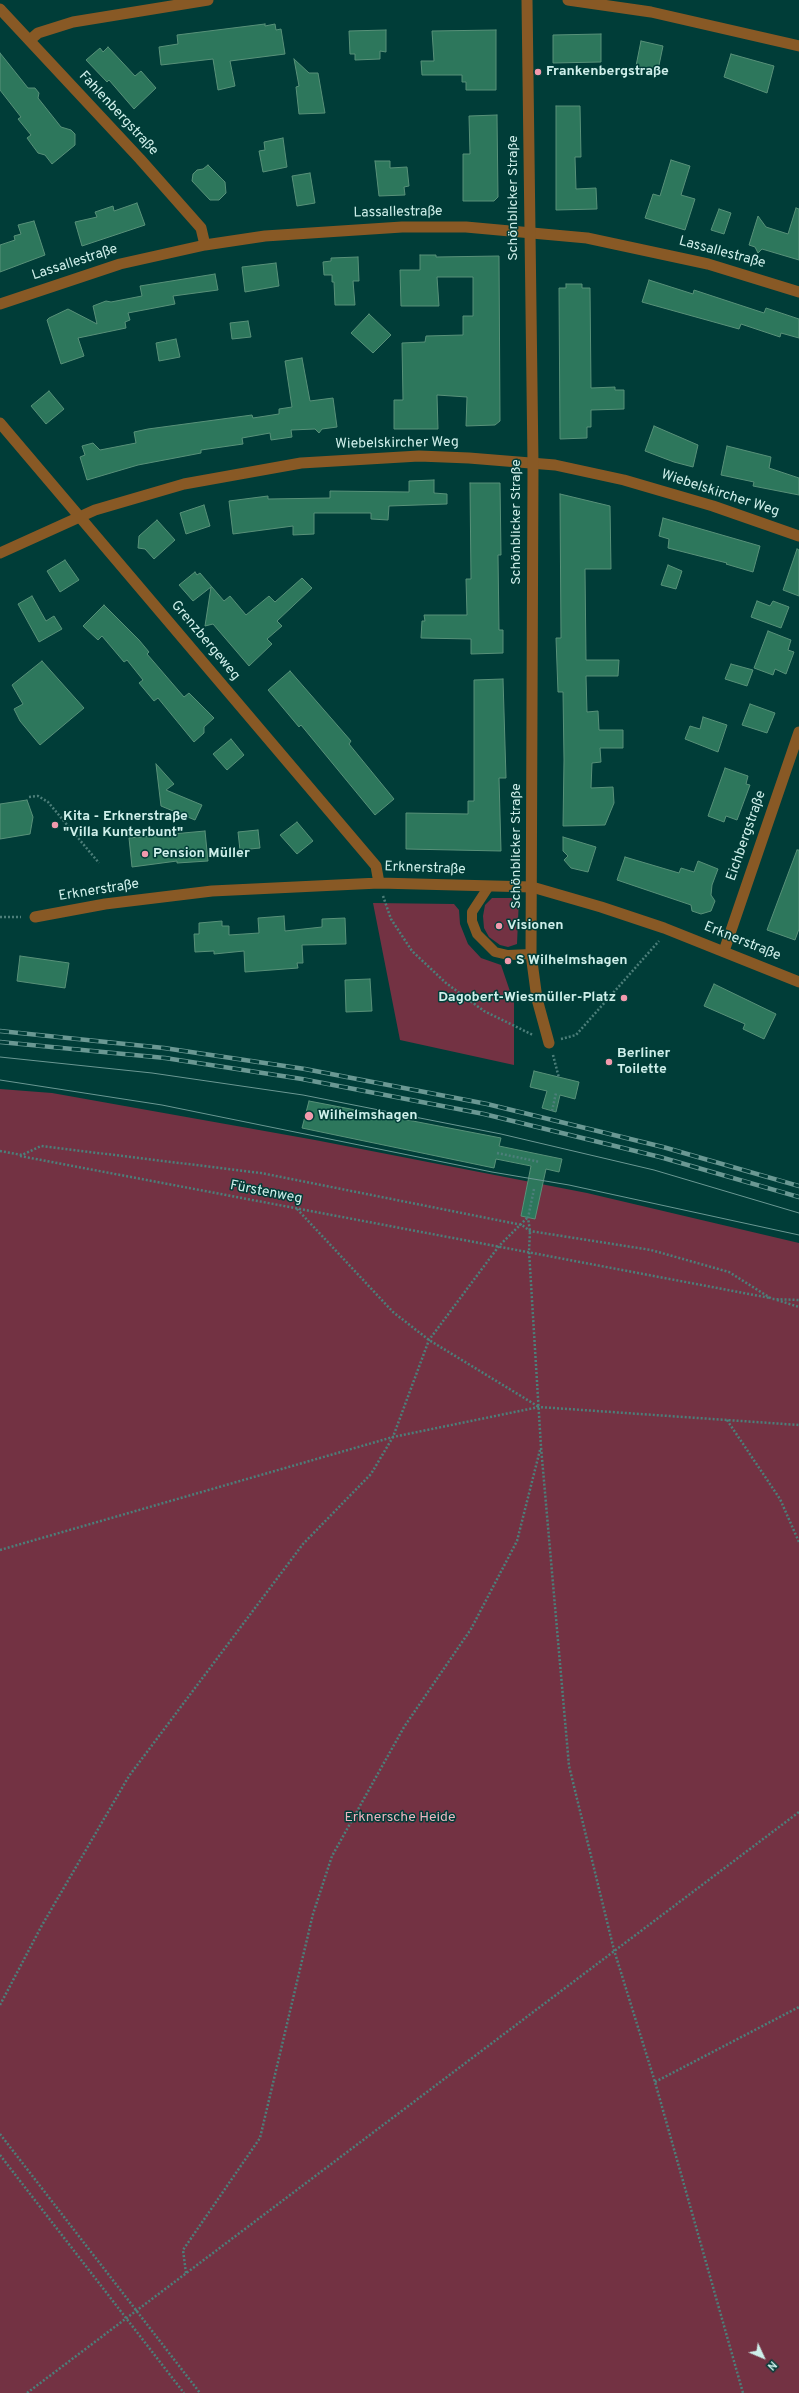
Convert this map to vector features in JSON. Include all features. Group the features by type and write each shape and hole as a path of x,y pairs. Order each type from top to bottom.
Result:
{"street":[{"path":"30,40 38,33 73,22 208,0"},
{"name":"Schönblicker Straße","path":"527,0 533,463 531,954 537,999 549,1042"},
{"path":"568,0 651,12 799,46"},
{"name":"Fahlenbergstraße","path":"0,8 201,228 205,245"},
{"name":"Lassallestraße","path":"0,304 120,264 205,245 265,236 394,227 466,227 587,238 627,245 708,264 799,292"},
{"name":"Grenzbergeweg","path":"0,423 376,866 378,883"},
{"name":"Wiebelskircher Weg","path":"0,553 80,517 184,484 301,463 419,456 555,465 624,480 713,506 799,536"},
{"name":"Eichbergstraße","path":"724,951 799,732"},
{"name":"Erknerstraße","path":"35,917 105,904 212,891 378,883 532,887 601,907 664,928 799,982"}],"lane":[{"path":"489,886 472,912 472,921 477,934 495,952 508,955 531,954"}],"path":[{"path":"29,797 38,796 48,802 99,863"},
{"path":"378,883 391,919 412,951 446,983 484,1010 549,1042 576,1035 659,943 664,928"},
{"path":"0,917 35,917"},
{"path":"549,1042 559,1078"},
{"path":"552,1111 556,1093"},
{"path":"0,1152 22,1155 41,1146 261,1173 522,1225 530,1231 651,1250 729,1272 772,1299 799,1307"},
{"name":"Fürstenweg","path":"0,1152 296,1209 528,1251 772,1299"},
{"path":"497,1153 540,1162"},
{"path":"534,1189 528,1218 530,1231 528,1251 541,1447 569,1766 614,1950 655,2082 743,2393"},
{"path":"296,1209 393,1312 429,1340 539,1407"},
{"path":"0,2005 41,1927 129,1776 302,1544 371,1474 393,1437 429,1340 499,1246 528,1218"},
{"path":"772,1299 799,1300"},
{"path":"0,1550 393,1437 539,1407 799,1425"},
{"path":"727,1419 780,1499 799,1542"},
{"path":"186,2273 183,2250 260,2138 313,1914 332,1856 404,1726 471,1629 517,1540 541,1447"},
{"path":"27,2393 799,1812"},
{"path":"655,2082 799,2007"},
{"path":"0,2134 135,2312 200,2393"},
{"path":"0,2155 184,2393"}],"green space":[{"path":"492,898 519,898 517,944 508,947 500,945 489,937 484,928 483,916 485,905"},
{"path":"373,903 454,904 459,910 460,924 468,944 481,958 501,965 514,1003 514,1065 400,1040"},
{"name":"Erknersche Heide","path":"0,1089 52,1093 315,1140 587,1193 799,1243 799,2393 0,2393"}],"building":[{"path":"265,24 265,26 275,24 276,30 281,29 285,54 230,61 235,86 218,90 213,59 161,65 159,47 178,44 177,35"},
{"path":"386,30 386,52 380,51 380,59 355,60 355,54 350,54 349,31"},
{"path":"496,30 496,90 466,90 466,82 462,82 462,75 422,75 421,61 434,61 432,31"},
{"path":"601,34 601,62 553,63 553,35"},
{"path":"641,41 663,46 658,70 636,66"},
{"path":"108,47 135,76 141,71 156,88 134,109 109,80 107,82 86,60 100,48 103,52"},
{"path":"0,53 28,88 35,88 39,93 38,98 61,127 71,130 75,134 75,145 52,164 45,155 38,153 27,138 31,135 18,119 21,117 0,90"},
{"path":"731,54 774,66 767,93 724,77"},
{"path":"294,59 309,73 318,73 325,113 299,114 296,87 299,86"},
{"path":"556,106 580,106 581,157 575,157 576,189 596,188 597,209 556,210"},
{"path":"497,115 498,197 494,201 463,201 463,154 470,154 469,116"},
{"path":"283,138 287,167 263,172 259,151 265,150 264,142"},
{"path":"671,160 690,166 681,195 695,199 685,230 645,218 653,194 660,196"},
{"path":"375,161 390,161 390,168 407,167 409,186 404,187 405,195 379,196"},
{"path":"208,165 225,182 226,193 219,200 210,200 192,181 193,174 197,170 203,169"},
{"path":"310,173 315,203 297,206 292,176"},
{"path":"137,203 145,225 82,246 75,222 97,217 95,212 113,206 114,211"},
{"path":"796,208 799,209 799,260 762,249 758,253 755,247 749,245 758,216 766,227 788,234"},
{"path":"719,209 731,213 724,234 711,230"},
{"path":"34,221 45,255 0,272 0,245 15,240 14,236 21,234 18,225"},
{"path":"420,255 436,255 436,257 499,256 500,421 495,425 466,426 467,397 437,395 438,429 394,429 394,400 403,400 402,343 425,342 426,336 463,335 463,316 473,316 473,277 437,277 439,306 401,306 400,270 420,270"},
{"path":"358,257 359,281 353,281 355,305 335,305 334,282 332,282 332,275 324,275 323,262 331,261 331,258"},
{"path":"276,263 279,286 245,292 242,267"},
{"path":"215,274 218,290 173,296 175,304 128,313 130,320 125,322 126,328 78,338 84,356 61,364 47,320 49,318 68,309 97,324 93,306 106,301 111,302 142,296 140,286"},
{"path":"649,280 693,294 694,290 764,313 766,308 799,319 799,338 781,333 780,337 741,324 739,329 642,302"},
{"path":"566,284 582,284 582,288 590,288 591,388 615,387 615,390 624,390 624,409 591,410 591,427 587,427 587,438 560,439 559,288 566,288"},
{"path":"369,314 391,335 373,353 351,333"},
{"path":"248,321 251,337 232,339 230,323"},
{"path":"176,339 180,357 159,361 156,343"},
{"path":"302,358 310,401 333,398 337,427 322,429 319,433 315,429 291,430 292,437 271,440 270,433 242,438 243,444 201,450 201,453 138,465 87,480 80,457 85,455 82,446 93,443 100,450 136,443 134,432 252,415 253,418 279,414 279,409 292,407 285,361"},
{"path":"49,391 64,409 46,424 31,406"},
{"path":"654,426 698,445 693,467 674,462 645,451"},
{"path":"727,446 771,457 769,468 799,478 799,495 753,486 754,482 721,475"},
{"path":"434,480 434,493 447,494 447,504 389,506 388,520 371,519 371,513 314,513 314,534 293,535 293,526 233,534 229,501 268,496 268,499 330,498 330,491 409,492 409,481"},
{"path":"470,483 500,483 501,555 498,555 499,630 503,630 503,653 471,654 471,639 421,638 422,621 425,621 424,615 467,615 466,579 471,579"},
{"path":"560,494 610,506 611,569 585,569 586,660 619,660 618,676 586,676 587,712 598,711 599,730 623,730 623,748 600,748 601,762 592,763 591,788 613,787 614,803 605,825 563,826 563,692 558,692 556,638 561,638"},
{"path":"204,505 210,526 186,534 180,513"},
{"path":"663,518 760,546 753,572 726,564 727,563 668,548 669,539 659,536"},
{"path":"157,520 175,540 154,559 145,549 138,548 139,536"},
{"path":"797,549 799,550 799,596 783,590"},
{"path":"65,560 79,580 60,592 47,571"},
{"path":"668,565 682,571 676,589 661,585"},
{"path":"195,572 197,575 200,573 224,601 230,596 246,615 269,596 275,602 302,578 312,588 277,621 282,626 267,639 272,644 249,666 213,624 205,626 211,587 193,601 179,585"},
{"path":"32,596 46,621 54,616 62,629 39,642 18,604"},
{"path":"757,601 770,606 773,601 789,607 781,628 751,617"},
{"path":"104,605 139,640 149,652 147,654 184,697 189,693 214,718 204,727 204,733 194,742 158,698 154,701 139,683 143,680 127,660 124,662 102,636 98,640 83,626"},
{"path":"768,631 791,640 788,650 794,652 786,674 775,669 773,675 754,668"},
{"path":"42,661 84,708 40,745 20,721 14,709 23,704 12,685"},
{"path":"731,664 753,670 747,686 725,679"},
{"path":"290,671 351,741 349,744 394,799 375,815 301,725 299,727 268,690"},
{"path":"503,679 506,778 499,778 501,851 406,849 406,813 468,814 468,801 474,801 474,680"},
{"path":"750,704 775,713 767,733 742,725"},
{"path":"703,717 727,725 718,752 685,739 690,726 700,729"},
{"path":"231,739 244,755 227,770 213,754"},
{"path":"156,764 174,784 166,790 202,805 195,820 161,806"},
{"path":"725,768 748,776 746,784 750,785 737,820 726,816 724,822 708,816"},
{"path":"27,800 33,817 30,834 0,839 0,804"},
{"path":"297,822 313,841 297,854 280,835"},
{"path":"258,830 260,848 240,850 238,832"},
{"path":"205,831 208,861 177,863 177,861 132,867 129,838"},
{"path":"563,837 596,847 588,872 571,868 564,860 568,856 563,851"},
{"path":"797,850 799,850 799,929 795,940 767,930"},
{"path":"625,857 679,873 681,868 694,872 698,861 718,869 712,885 711,895 715,901 711,911 701,914 692,911 691,905 617,880"},
{"path":"284,916 285,931 322,927 322,919 345,918 346,944 302,945 303,963 297,963 298,968 245,972 244,951 214,954 214,951 195,952 194,934 199,934 199,923 222,921 222,926 229,926 229,935 259,933 258,918"},
{"path":"20,956 69,963 65,988 17,981"},
{"path":"370,979 372,1011 346,1012 345,980"},
{"path":"714,984 776,1014 764,1039 743,1029 745,1024 704,1006"},
{"path":"534,1071 579,1082 575,1099 560,1095 556,1112 542,1108 547,1091 530,1087"},
{"path":"309,1101 501,1138 499,1146 562,1159 559,1172 546,1169 535,1219 521,1216 531,1166 496,1159 494,1168 302,1128"}],"tram line":[{"path":"0,1057 152,1073 303,1095 501,1134 654,1170 799,1213"},
{"path":"0,1080 162,1105 492,1172 569,1185 799,1235"}],"railway":[{"path":"0,1031 164,1048 305,1069 487,1104 663,1147 799,1186"},
{"path":"0,1042 165,1058 302,1079 484,1114 660,1157 799,1197"}],"place":[{"name":"Frankenbergstraße","path":"538,72"},
{"name":"Kita - Erknerstraße \"Villa Kunterbunt\"","path":"55,825"},
{"name":"Pension Müller","path":"145,854"},
{"name":"Visionen","path":"499,926"},
{"name":"S Wilhelmshagen","path":"508,961"},
{"name":"Dagobert-Wiesmüller-Platz","path":"624,998"},
{"name":"Berliner Toilette","path":"609,1062"},
{"name":"Wilhelmshagen","path":"309,1116"}]}
